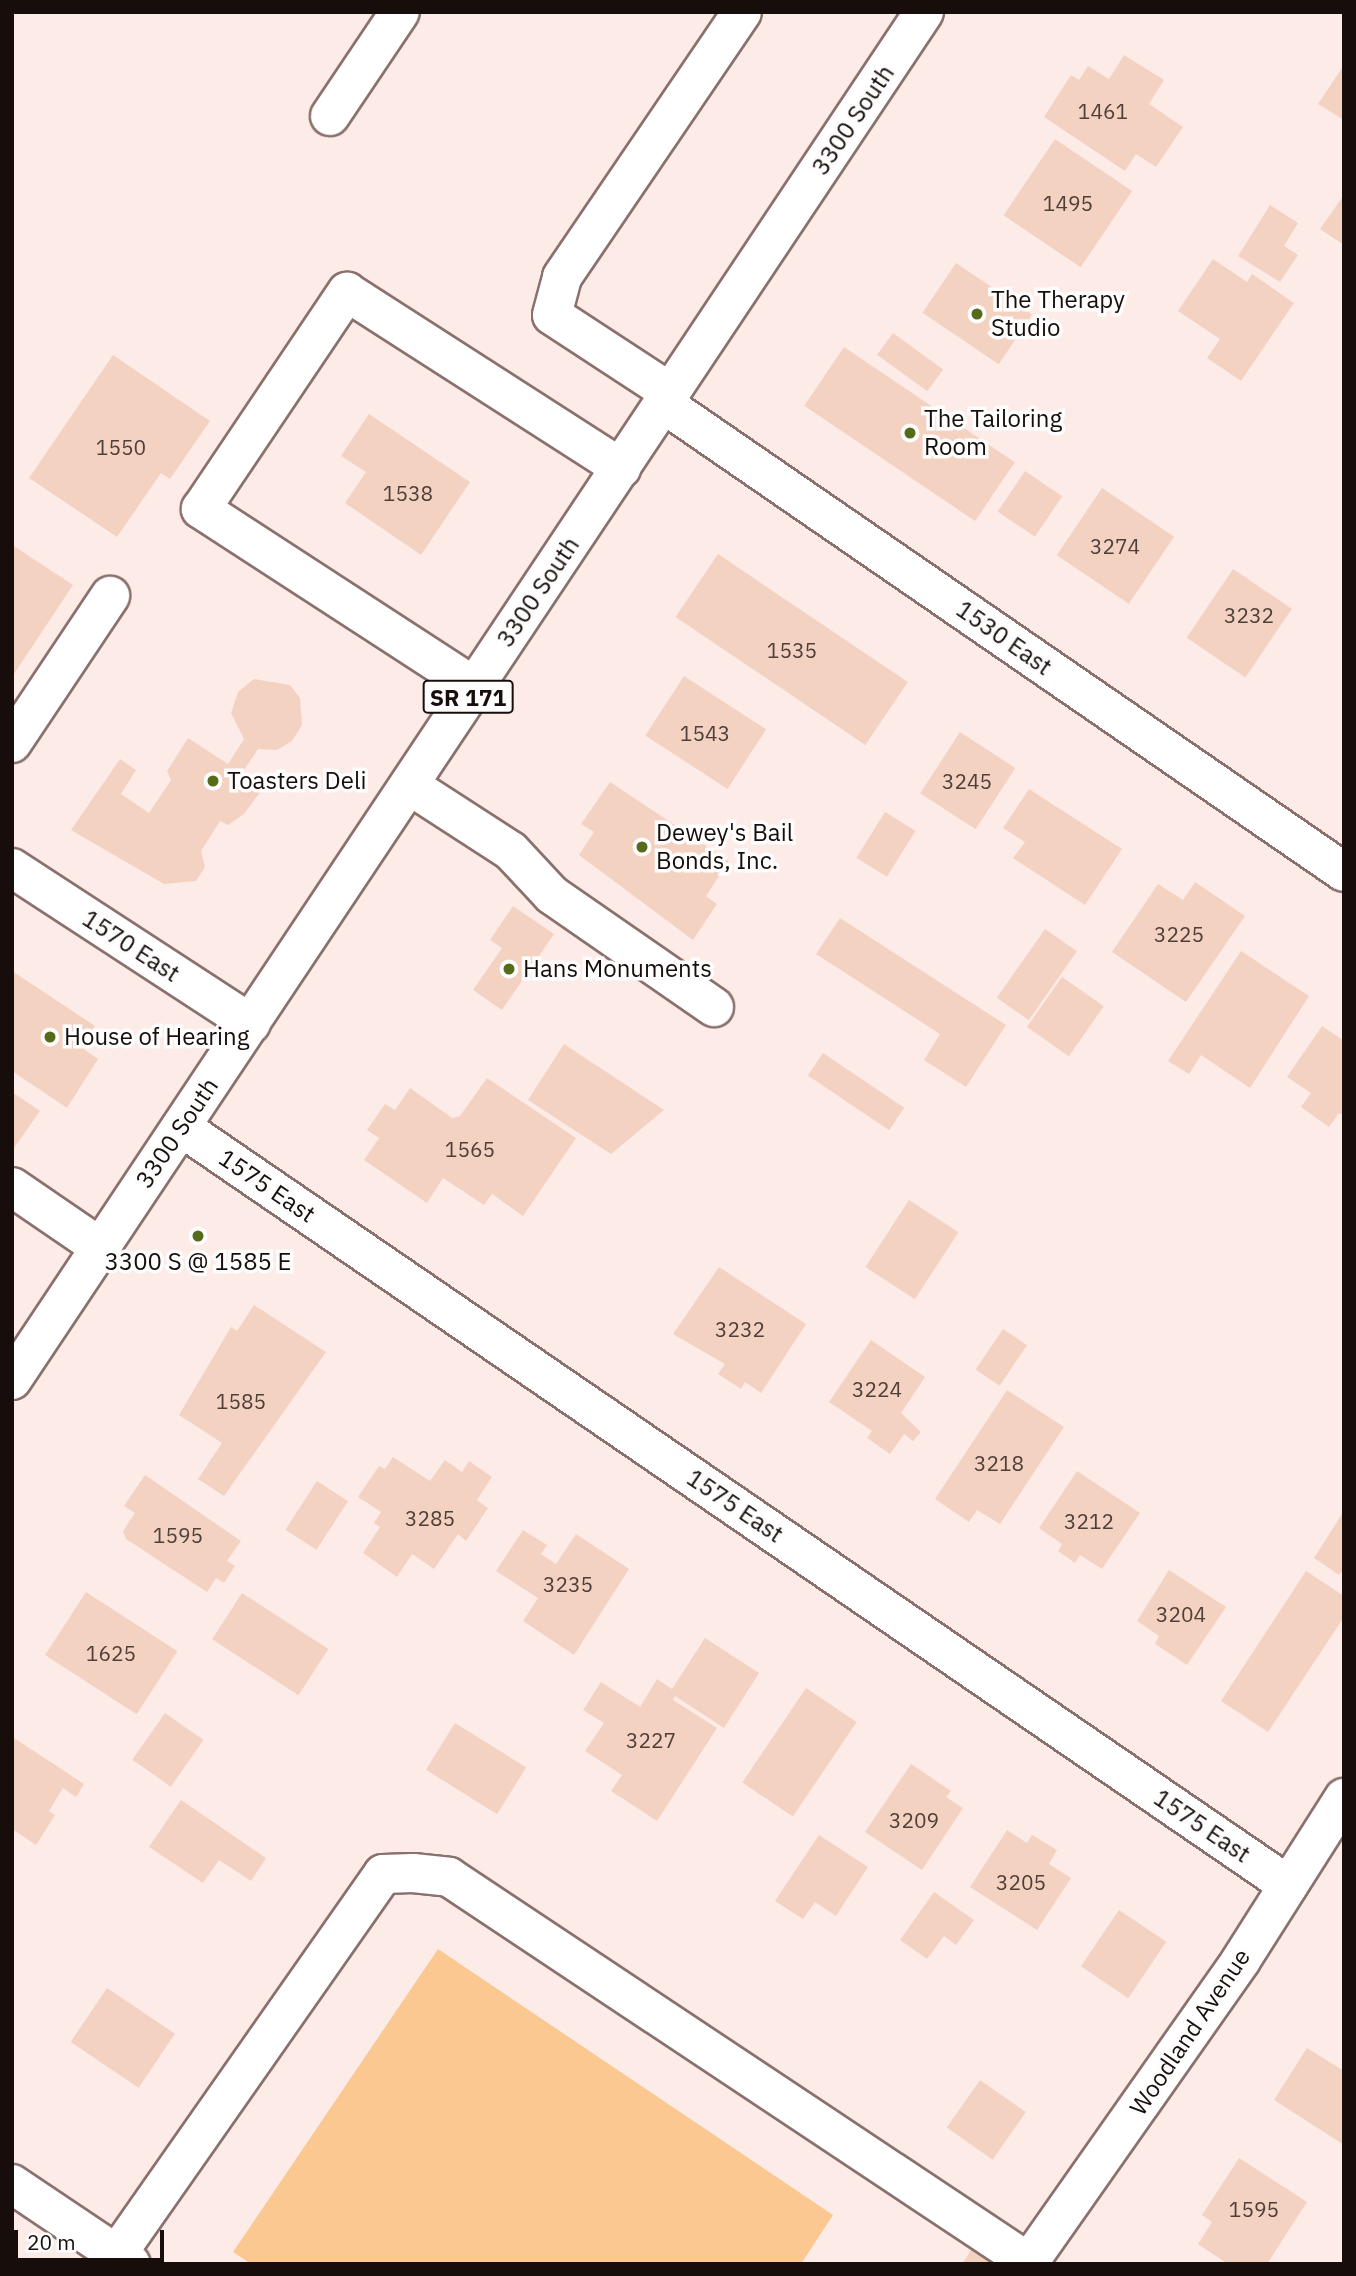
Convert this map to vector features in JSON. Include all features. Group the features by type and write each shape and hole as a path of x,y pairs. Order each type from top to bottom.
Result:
{"street":[{"path":"330,116 400,12"},
{"name":"1530 East","path":"742,12 562,277 552,315 1344,872"},
{"name":"3300 South","path":"12,1381 922,13"},
{"path":"475,687 201,509 347,292 621,468"},
{"path":"12,743 110,596"},
{"path":"410,785 511,852 552,895 714,1007"},
{"name":"1570 East","path":"12,868 251,1024"},
{"name":"1575 East","path":"181,1127 1288,1885"},
{"path":"12,1187 101,1248"},
{"name":"Woodland Avenue","path":"1030,2263 1288,1885 1344,1798"},
{"path":"12,2184 124,2259 383,1874 414,1872 449,1877 1030,2263"}],"shaded area":[{"path":"438,1949 833,2215 801,2264 251,2264 233,2252"}],"building":[{"path":"1124,55 1164,80 1149,104 1183,127 1156,167 1136,154 1125,171 1044,117 1071,75 1079,80 1088,66 1109,79"},
{"path":"1344,65 1344,120 1318,104"},
{"path":"1055,139 1132,191 1081,267 1004,215"},
{"path":"1344,195 1344,245 1320,229"},
{"path":"1270,205 1298,223 1284,246 1298,255 1280,282 1238,256"},
{"path":"1213,259 1247,282 1252,274 1294,303 1241,381 1207,358 1220,339 1178,311"},
{"name":"The Therapy Studio","path":"956,263 1032,314 999,364 922,313"},
{"path":"893,333 943,369 927,391 877,355"},
{"name":"The Tailoring Room","path":"844,347 1015,462 975,521 804,406"},
{"path":"113,355 210,421 170,479 161,473 117,537 29,478"},
{"path":"369,414 470,482 421,555 345,503 366,472 341,456"},
{"path":"1025,471 1062,496 1035,537 998,512"},
{"path":"1102,488 1174,537 1129,604 1057,555"},
{"path":"14,546 73,585 12,677 12,549"},
{"path":"718,554 908,682 865,745 676,617"},
{"path":"1233,569 1292,609 1245,678 1187,638"},
{"path":"684,676 766,729 728,789 645,736"},
{"name":"Toasters Deli","path":"254,679 290,685 300,698 302,725 292,741 277,750 258,749 242,773 256,782 260,792 244,814 228,825 220,821 201,851 205,867 196,881 164,884 71,830 120,759 136,770 121,794 149,813 171,780 167,771 188,738 228,764 244,739 231,713 238,692"},
{"path":"960,732 1015,768 976,829 920,793"},
{"path":"610,782 729,861 706,896 717,904 693,940 579,855 594,832 581,824"},
{"path":"1029,789 1122,849 1085,905 1013,858 1025,842 1003,828"},
{"path":"885,812 916,831 887,877 856,858"},
{"path":"1195,882 1245,916 1186,1002 1112,952 1158,884 1183,900"},
{"name":"Hans Monuments","path":"513,906 554,934 502,1010 473,990 502,948 490,940"},
{"path":"840,918 1006,1025 966,1087 924,1060 940,1034 816,954"},
{"path":"1045,929 1077,951 1029,1020 997,998"},
{"path":"1241,951 1309,996 1250,1088 1201,1055 1189,1074 1168,1061"},
{"name":"House of Hearing","path":"12,971 95,1026 81,1047 98,1059 67,1108 12,1071"},
{"path":"1062,977 1104,1006 1069,1056 1027,1027"},
{"path":"1322,1026 1344,1041 1344,1116 1339,1113 1329,1127 1301,1107 1311,1093 1287,1077"},
{"path":"564,1044 664,1110 611,1154 528,1100"},
{"path":"823,1053 904,1108 889,1130 808,1075"},
{"path":"487,1078 576,1138 523,1216 492,1194 484,1205 443,1178 427,1203 364,1160 379,1138 367,1130 385,1104 395,1110 410,1088 452,1118 460,1116"},
{"path":"12,1092 40,1111 12,1151"},
{"path":"909,1200 958,1232 915,1299 865,1267"},
{"path":"719,1267 806,1324 761,1393 745,1382 741,1389 718,1374 725,1364 673,1334"},
{"path":"254,1305 326,1352 224,1496 198,1479 222,1443 179,1415 231,1327 237,1331"},
{"path":"1003,1329 1027,1345 1000,1386 976,1370"},
{"path":"871,1340 925,1377 901,1413 921,1432 913,1441 904,1434 890,1454 867,1438 872,1431 829,1402"},
{"path":"1007,1390 1064,1427 1000,1524 977,1510 969,1522 935,1499"},
{"path":"393,1457 430,1481 445,1460 462,1472 469,1461 492,1477 477,1500 488,1508 466,1541 458,1534 434,1569 412,1554 397,1577 363,1553 380,1527 374,1523 381,1512 358,1497 379,1466 385,1469"},
{"path":"1077,1471 1140,1513 1102,1569 1080,1555 1075,1563 1058,1551 1062,1544 1039,1528"},
{"path":"145,1475 241,1541 227,1561 235,1566 224,1583 216,1578 207,1592 126,1539 123,1531 135,1513 124,1506"},
{"path":"317,1481 348,1501 316,1550 285,1530"},
{"path":"1344,1511 1344,1568 1339,1575 1314,1558"},
{"path":"523,1530 547,1545 541,1554 556,1564 576,1534 629,1569 574,1655 523,1621 538,1598 496,1571"},
{"path":"1169,1570 1226,1607 1187,1665 1155,1644 1159,1636 1137,1621"},
{"path":"1306,1571 1344,1596 1344,1617 1268,1732 1221,1701"},
{"path":"86,1592 177,1651 137,1714 45,1655"},
{"path":"242,1593 328,1649 298,1695 212,1639"},
{"path":"705,1638 759,1673 724,1728 675,1696 673,1700 717,1728 657,1821 611,1791 622,1775 585,1751 604,1723 583,1710 601,1682 640,1707 657,1679 672,1689"},
{"path":"806,1688 857,1722 793,1817 742,1783"},
{"path":"165,1713 204,1740 171,1787 132,1760"},
{"path":"455,1723 526,1768 497,1814 426,1770"},
{"path":"14,1738 84,1784 76,1797 63,1788 49,1811 55,1815 36,1845 12,1829"},
{"path":"911,1764 951,1791 946,1797 963,1808 922,1870 865,1832"},
{"path":"181,1800 266,1858 251,1881 219,1860 203,1883 149,1847"},
{"path":"1007,1830 1027,1843 1032,1835 1057,1850 1049,1864 1071,1878 1037,1930 970,1887"},
{"path":"819,1835 868,1867 836,1916 815,1902 803,1919 775,1901"},
{"path":"934,1892 974,1920 956,1945 944,1936 927,1959 900,1940"},
{"path":"1119,1910 1166,1942 1128,1998 1081,1966"},
{"path":"107,1988 175,2034 139,2088 71,2042"},
{"path":"1307,2048 1344,2071 1344,2145 1274,2100"},
{"path":"980,2080 1026,2112 993,2160 947,2128"},
{"path":"1239,2158 1307,2202 1267,2264 1228,2264 1198,2244 1212,2222 1202,2215"},
{"path":"976,2243 1006,2264 962,2264"}],"place":[{"name":"The Therapy Studio","path":"977,314"},
{"name":"The Tailoring Room","path":"910,433"},
{"name":"Toasters Deli","path":"213,781"},
{"name":"Dewey's Bail Bonds, Inc.","path":"642,847"},
{"name":"Hans Monuments","path":"509,969"},
{"name":"House of Hearing","path":"50,1037"},
{"name":"3300 S @ 1585 E","path":"198,1236"}]}
